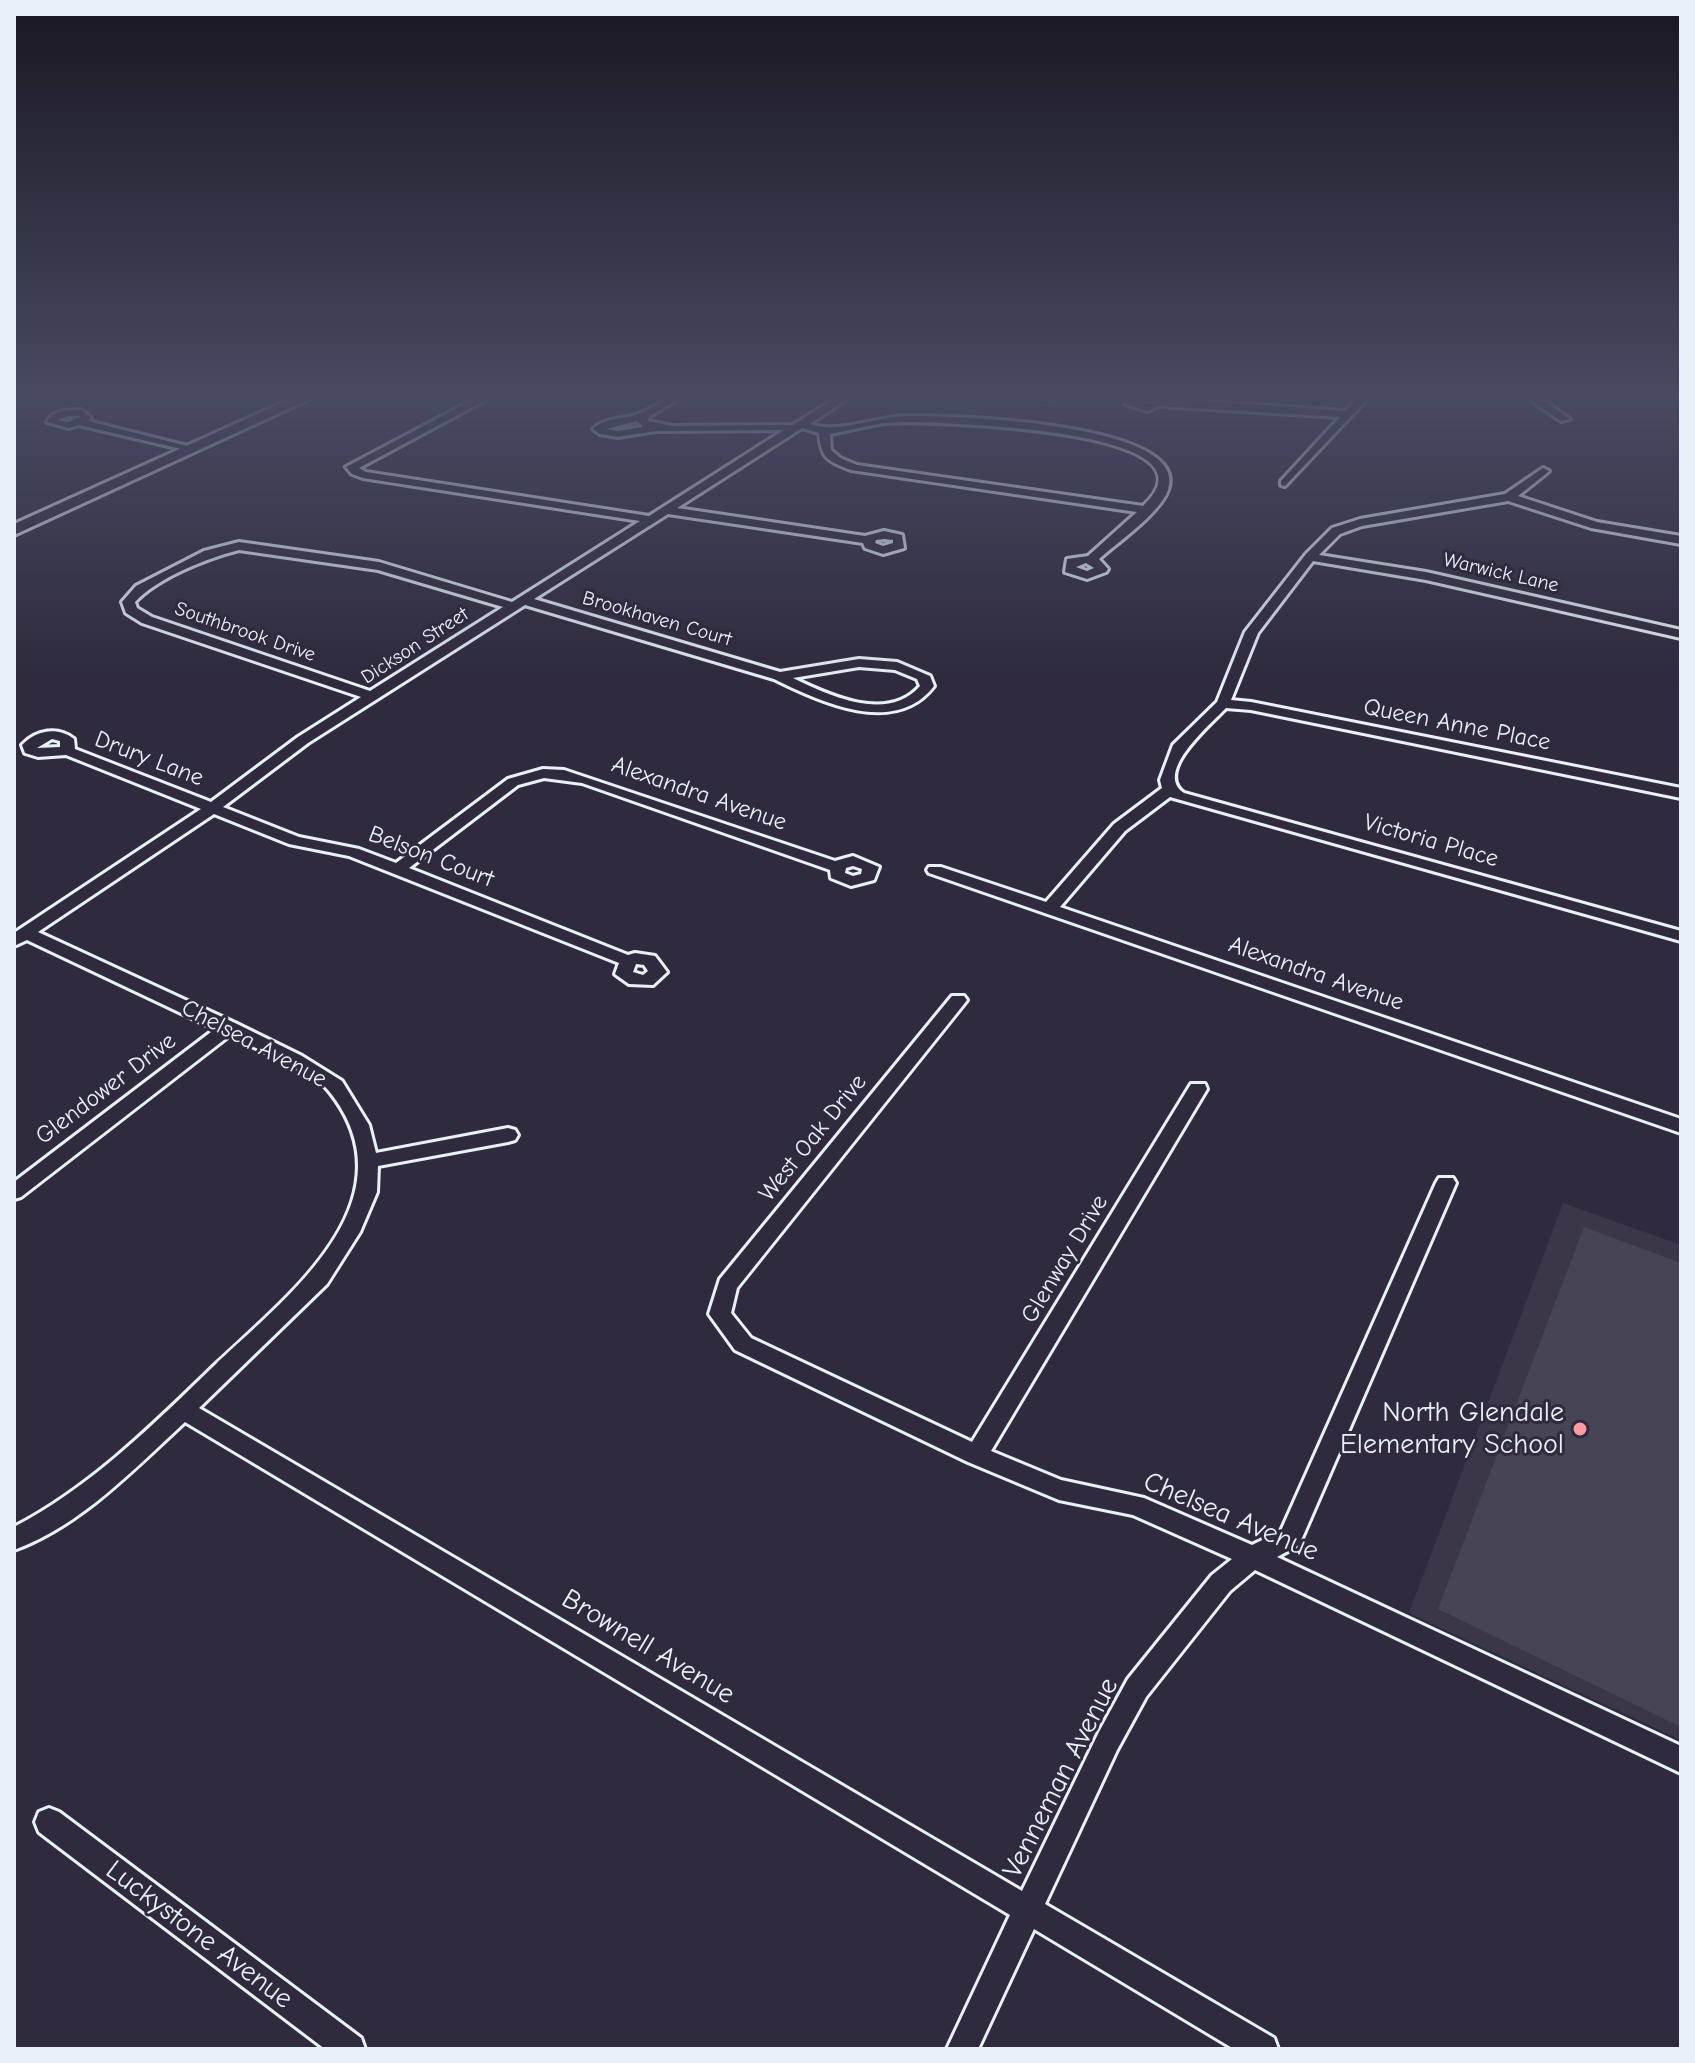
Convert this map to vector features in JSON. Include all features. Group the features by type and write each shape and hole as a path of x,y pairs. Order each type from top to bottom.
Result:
{"street":[{"path":"14,530 98,492"},
{"path":"475,492 648,519"},
{"name":"Dickson Street","path":"20,937 214,807 303,740 694,492"},
{"path":"1023,492 1146,510"},
{"path":"1091,560 1146,510 1161,492"},
{"path":"1050,908 1124,824 1152,799 1170,790 1167,780 1180,745 1223,704 1252,632 1310,557 1336,531 1348,526 1509,497 1515,492"},
{"path":"1509,497 1595,525 1681,540"},
{"path":"666,510 868,540"},
{"name":"Brookhaven Court","path":"140,589 223,549 260,547 379,566 779,676 803,689 861,707 907,705 921,697 927,686 923,676 881,663 837,665 779,676"},
{"name":"Warwick Lane","path":"1310,557 1426,576 1681,634"},
{"name":"Southbrook Drive","path":"140,589 128,602 131,610 147,620 373,697"},
{"name":"Queen Anne Place","path":"1223,704 1266,709 1681,793"},
{"name":"Drury Lane","path":"68,751 214,807"},
{"name":"Alexandra Avenue","path":"398,869 513,782 543,773 587,780 837,867"},
{"name":"Victoria Place","path":"1170,790 1179,796 1681,936"},
{"name":"Belson Court","path":"214,807 295,841 353,852 629,961"},
{"name":"Alexandra Avenue","path":"935,870 1681,1126"},
{"name":"Chelsea Avenue","path":"20,937 229,1027 296,1060 335,1085 359,1125 368,1161 367,1192 350,1232 320,1278 183,1410"},
{"name":"West Oak Drive","path":"720,1314 727,1285 958,1000"},
{"name":"Glendower Drive","path":"14,1192 229,1027"},
{"name":"Glenway Drive","path":"976,1455 1198,1089"},
{"path":"368,1161 508,1135"},
{"name":"Venneman Avenue","path":"962,2049 1108,1741 1137,1688 1221,1583 1253,1557 1290,1538 1446,1183"},
{"name":"Chelsea Avenue","path":"720,1314 743,1344 976,1455 1059,1490 1136,1505 1253,1557 1681,1760"},
{"path":"14,1539 70,1505 127,1461 183,1410"},
{"name":"Brownell Avenue","path":"183,1410 1263,2049"},
{"name":"Luckystone Avenue","path":"49,1822 350,2049"}],"shaded area":[{"name":"North Glendale Elementary School","path":"1563,1203 1681,1245 1681,1740 1409,1613"},
{"name":"North Glendale Elementary School","path":"1584,1227 1681,1263 1681,1727 1438,1609"}],"place":[{"name":"North Glendale Elementary School","path":"1580,1429"}]}
